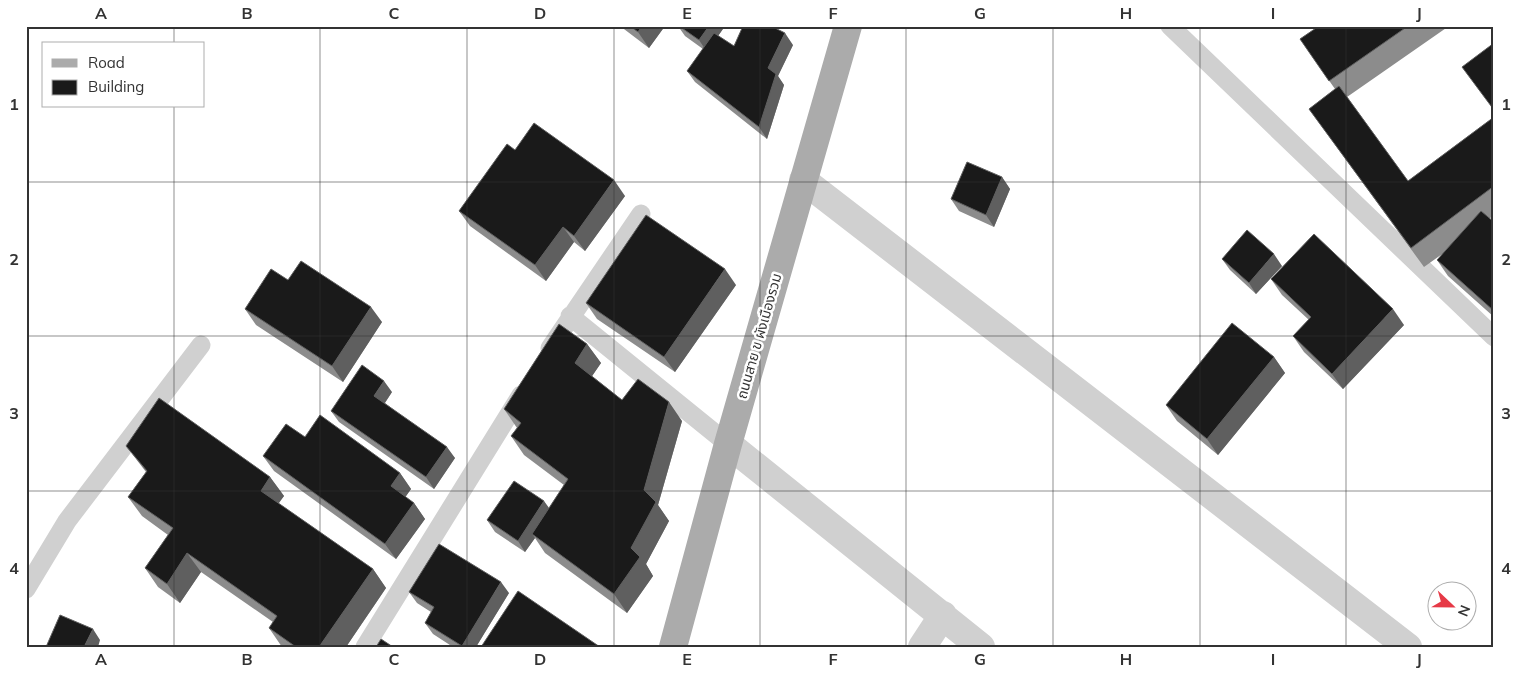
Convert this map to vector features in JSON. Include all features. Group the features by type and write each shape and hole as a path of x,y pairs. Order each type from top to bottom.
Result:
{"main road":[{"name":"ถนนสาย ข ผังเมืองรวม","path":"673,647 728,444 848,26"}],"street":[{"path":"803,180 1408,647"},
{"path":"728,444 981,647"},
{"path":"922,647 943,615"}],"lane":[{"path":"1170,26 1494,337"},
{"path":"538,367 570,316 641,214"},
{"path":"570,316 728,444"},
{"path":"26,589 67,521 201,345"},
{"path":"364,647 528,384"}],"building":[{"path":"630,26 642,26 638,32"},
{"path":"679,26 709,26 699,40"},
{"path":"743,26 771,26 785,33 768,68 776,74 759,127 687,71 714,33 734,46"},
{"path":"1319,26 1408,26 1329,81 1300,39"},
{"path":"1494,43 1494,110 1462,67"},
{"path":"1339,86 1408,181 1494,117 1494,186 1411,248 1309,109"},
{"path":"534,123 614,180 574,236 563,227 535,265 459,211 507,144 515,150"},
{"path":"967,162 1002,177 986,215 951,199"},
{"path":"1481,211 1494,222 1494,311 1437,260"},
{"path":"646,215 725,269 664,357 586,303"},
{"path":"1247,230 1274,254 1249,283 1222,259"},
{"path":"1314,234 1393,309 1332,374 1293,336 1311,317 1271,279"},
{"path":"301,261 371,307 332,366 245,309 271,269 288,280"},
{"path":"1232,323 1274,357 1207,439 1166,405"},
{"path":"559,324 587,344 575,363 622,400 638,379 669,402 644,490 656,502 631,548 640,557 614,594 532,534 568,479 511,436 521,423 504,409"},
{"path":"362,365 384,381 374,396 447,447 426,477 331,411"},
{"path":"159,398 270,477 261,491 373,569 319,647 296,647 269,628 277,616 187,553 167,584 145,568 173,528 128,497 147,471 126,446"},
{"path":"320,415 400,473 391,486 414,503 385,544 263,456 286,424 305,437"},
{"path":"514,481 544,501 518,541 487,520"},
{"path":"439,544 501,582 462,646 425,623 434,607 409,592"},
{"path":"518,591 600,647 481,647"},
{"path":"60,615 93,629 84,647 46,647"},
{"path":"381,639 393,647 376,647"}]}
